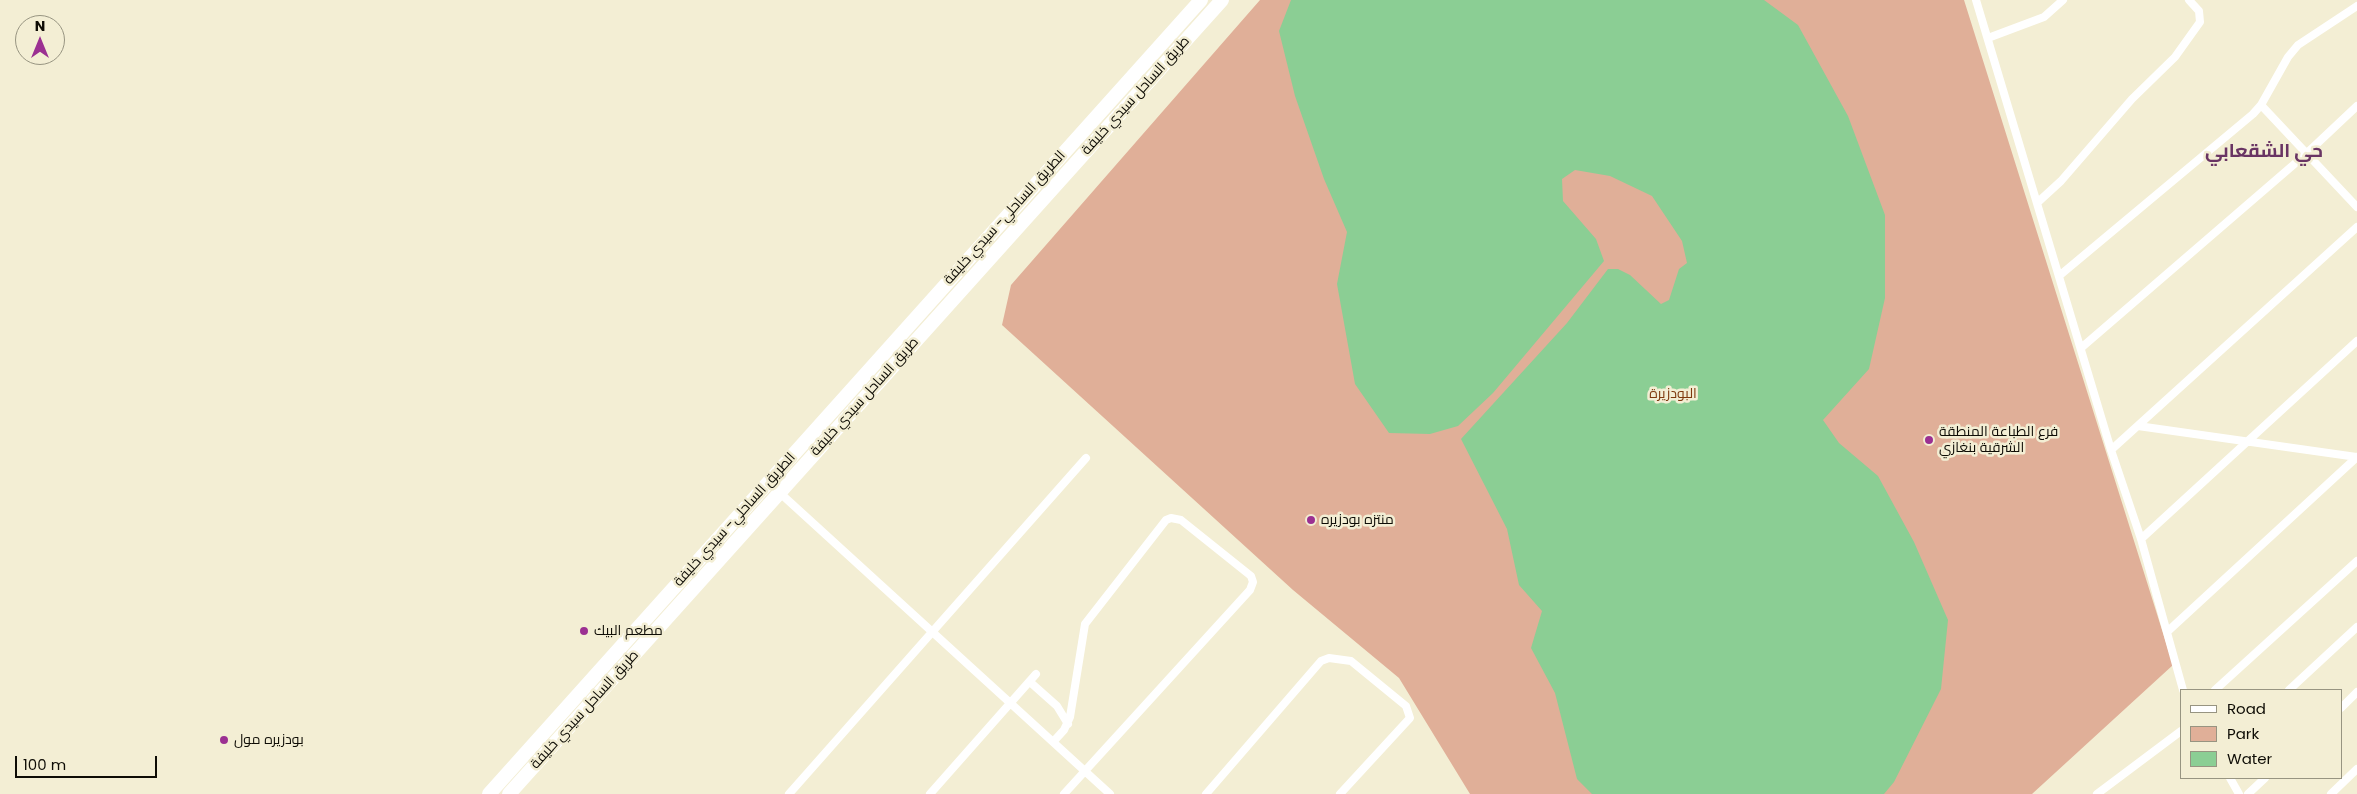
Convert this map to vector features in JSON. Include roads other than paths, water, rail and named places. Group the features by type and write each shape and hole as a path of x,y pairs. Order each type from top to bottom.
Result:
{"highway":[{"name":"الطريق الساحلي- سيدي خليفة","path":"489,794 1201,0"},
{"name":"طريق الساحل سيدي خليفة","path":"509,794 1222,0"},
{"path":"844,398 856,408"}],"street":[{"path":"1976,0 2111,450 2141,539 2183,689"},
{"path":"1988,38 2044,17 2063,0"},
{"path":"2037,203 2061,181 2132,99 2175,57 2200,22 2199,11 2189,0"},
{"path":"2060,276 2261,105 2288,57 2298,45 2357,6"},
{"path":"2261,105 2357,207"},
{"path":"2081,348 2306,154 2357,106"},
{"path":"2111,450 2357,227"},
{"path":"2141,539 2357,341"},
{"path":"2138,426 2357,457 2167,632"},
{"path":"789,794 1086,458"},
{"path":"780,493 1110,794"},
{"path":"1052,742 1068,724 1085,624 1166,520 1171,518 1181,520 1251,576 1253,582 1250,590 1064,794"},
{"path":"2216,689 2357,562"},
{"path":"2290,689 2357,627"},
{"path":"1206,794 1321,662 1329,658 1351,660 1406,706 1410,718 1340,794"},
{"path":"930,794 1036,674"},
{"path":"1030,682 1057,706 1068,724"},
{"path":"2342,707 2357,692"},
{"path":"2097,794 2180,732"},
{"path":"2331,794 2357,769"},
{"path":"2231,779 2239,794"},
{"path":"2248,794 2264,779"}],"water":[{"path":"1291,0 1764,0 1798,25 1848,116 1885,215 1885,298 1869,369 1823,420 1839,443 1878,476 1914,542 1948,620 1941,689 1894,782 1884,794 1592,794 1577,779 1555,693 1531,648 1542,611 1519,585 1507,529 1461,439 1567,323 1608,269 1618,269 1630,275 1661,304 1669,300 1679,269 1687,263 1682,241 1652,196 1610,176 1575,170 1562,179 1563,201 1596,239 1604,261 1493,393 1458,426 1430,434 1389,433 1355,384 1337,284 1347,232 1324,179 1295,96 1279,31"}],"place":[{"name":"فرع الطباعة المنطقة الشرقية بنغازي","path":"1929,440"},
{"name":"منتزه بودزيره","path":"1311,520"},
{"name":"مطعم البيك","path":"584,631"},
{"name":"بودزيره مول","path":"224,740"}],"district":[{"name":"حي الشقعابي","path":"2264,152"}],"park label":[{"name":"البودزيرة","path":"1673,394"}]}
